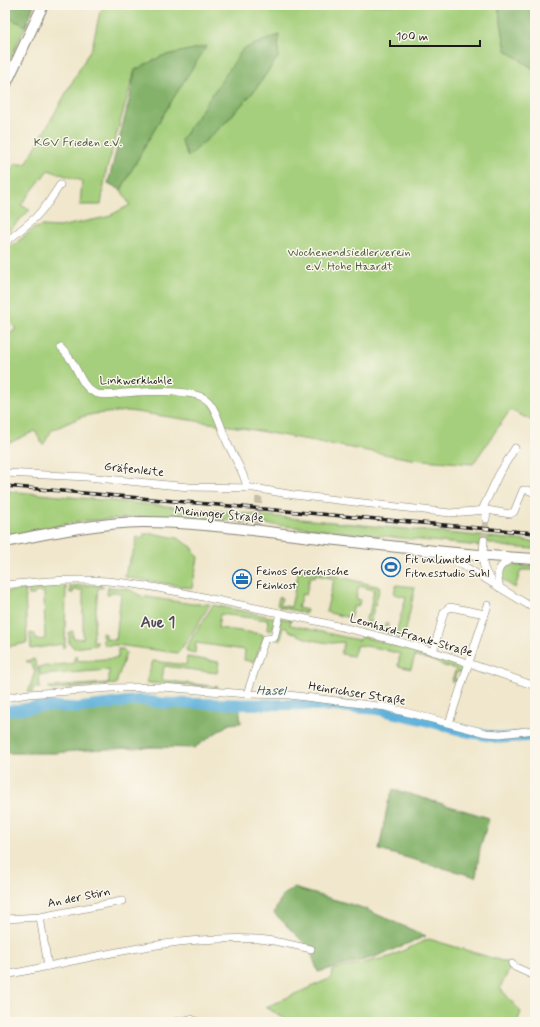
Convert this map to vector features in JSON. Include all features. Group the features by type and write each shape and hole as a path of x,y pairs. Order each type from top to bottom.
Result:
{"main road":[{"path":"5,86 43,5"},
{"name":"Meininger Straße","path":"5,542 80,528 143,522 178,523 258,528 431,550 535,559"}],"street":[{"path":"5,243 35,218 48,204 60,184"},
{"name":"Linkwerkhohle","path":"62,348 87,387 94,393 103,395 149,391 187,393 206,398 212,406 228,444 242,470 247,488"},
{"path":"486,519 484,510 499,474 515,448"},
{"name":"Gräfenleite","path":"5,473 88,477 189,487 247,488 260,492 450,513 484,510 510,514 514,512 523,490 528,490 535,493"},
{"path":"482,555 484,540"},
{"name":"Meininger Straße","path":"431,550 464,566 535,610"},
{"name":"Meininger Straße","path":"482,555 485,572 498,586"},
{"path":"498,586 499,568 504,563 514,558"},
{"name":"Leonhard-Frank-Straße","path":"5,585 69,580 107,581 156,588 280,613 361,632 432,652 535,686"},
{"path":"449,723 488,605"},
{"path":"432,652 447,609 450,607 485,614"},
{"path":"247,694 265,639 274,638 280,613"},
{"name":"Heinrichser Straße","path":"5,698 28,694 112,688 162,687 247,694 289,695 348,701 386,707 486,733 500,734 535,730"},
{"name":"An der Stirn","path":"5,919 40,917 122,901"},
{"name":"An der Stirn","path":"40,917 48,966"},
{"path":"5,975 175,942 258,939 310,949"},
{"path":"512,964 515,967 535,976"},
{"path":"174,1022 191,1019 198,1022"}],"green space":[{"path":"5,5 34,5 26,26 5,16"},
{"name":"Wochenendsiedlerverein e.V. Hohe Haardt","path":"106,5 498,5 506,50 535,70 535,422 510,410 473,464 411,459 237,427 129,411 94,414 81,417 52,430 43,445 35,431 5,445 5,337 16,329 5,316 5,252 33,229 42,226 59,227 107,217 130,205 121,190 162,117 206,47 135,70 106,172 101,205 80,205 82,181 48,170 21,205 30,210 5,234 5,176 16,164 26,164 92,47 100,12","holes":["278,57 255,90 224,124 187,156 181,140"]},
{"path":"498,5 535,5 535,70 506,50"},
{"path":"5,16 26,26 5,69"},
{"path":"279,35 278,57 255,90 224,124 188,157 181,140 243,49"},
{"path":"207,46 162,117 121,190 108,183 130,97 135,70 162,56"},
{"path":"8,491 535,542 535,549 501,546 482,540 479,546 225,520 143,517 81,521 5,537 5,503 7,503"},
{"path":"151,533 177,538 192,547 198,558 192,588 125,577 127,567 135,548 136,537 144,538 143,534"},
{"path":"505,565 535,566 535,570 521,570 515,588 507,583 502,577"},
{"path":"299,570 315,574 317,571 380,587 370,623 365,622 367,615 369,615 374,590 359,586 356,598 360,600 358,607 354,606 350,618 326,612 334,579 316,575 315,577 310,577 306,595 302,594 298,608 307,610 306,613 279,607 277,605 279,597 282,598 280,605 291,607"},
{"path":"396,585 415,587 405,635 402,637 383,631 385,623 388,624 387,630 396,633 406,597 394,594"},
{"path":"66,586 65,646 63,648 62,644 31,649 30,633 35,634 36,640 45,639 44,592 35,592 34,595 29,595 29,589"},
{"path":"70,586 103,586 103,588 98,588 93,641 98,641 96,645 74,648 69,643 69,632 73,631 73,638 83,639 83,590 74,590 73,593 70,593"},
{"path":"108,587 128,589 141,596 192,604 210,604 178,653 117,645 105,645 103,643 102,633 106,634 106,639 116,640 121,593 111,592 110,595 107,595"},
{"path":"25,589 27,643 5,647 5,592"},
{"path":"213,605 276,618 272,630 267,630 268,620 220,614 218,628 262,634 264,637 254,662 244,660 245,650 196,643 195,653 187,651 186,649 188,644"},
{"path":"281,618 291,620 290,625 358,640 360,640 361,636 465,667 463,673 457,672 454,679 459,680 451,682 456,669 415,656 411,669 398,666 400,654 378,648 357,645 353,656 341,654 344,642 332,643 313,640 295,634 284,627 282,629 280,642 277,639"},
{"path":"118,649 123,649 126,652 116,684 50,690 49,687 109,683 109,670 41,675 39,667 74,663 74,658 77,656 78,661 118,658"},
{"path":"187,657 219,662 217,673 164,666 162,680 218,687 146,682 153,661 186,665"},
{"path":"34,659 39,672 40,688 32,688 33,692 28,693 35,671 31,664 26,661"},
{"path":"141,700 162,703 239,704 241,723 229,724 194,748 156,747 85,750 55,753 5,753 5,711 46,706 77,708"},
{"path":"393,789 489,818 480,848 476,877 379,850 388,803"},
{"path":"294,888 360,907 426,936 375,957 318,972 310,949 274,913 282,896"},
{"path":"429,939 512,964 500,988 521,1012 517,1022 290,1022 266,1007 331,978 332,970 389,957"}],"waterway":[{"name":"Hasel","path":"5,711 46,706 77,708 141,700 162,703 310,705 375,709 424,720 463,731 500,738 535,736"}],"tunnel":[{"path":"257,525 259,496"},
{"path":"484,540 486,519"}],"railway":[{"path":"5,486 535,533"}],"place":[{"name":"Fit unlimited - Fitnesstudio Suhl","path":"391,567"},
{"name":"Feinos Griechische Feinkost","path":"242,579"}],"district":[{"name":"Aue 1","path":"158,622"}],"park label":[{"name":"KGV Frieden e.V.","path":"78,143"}]}
